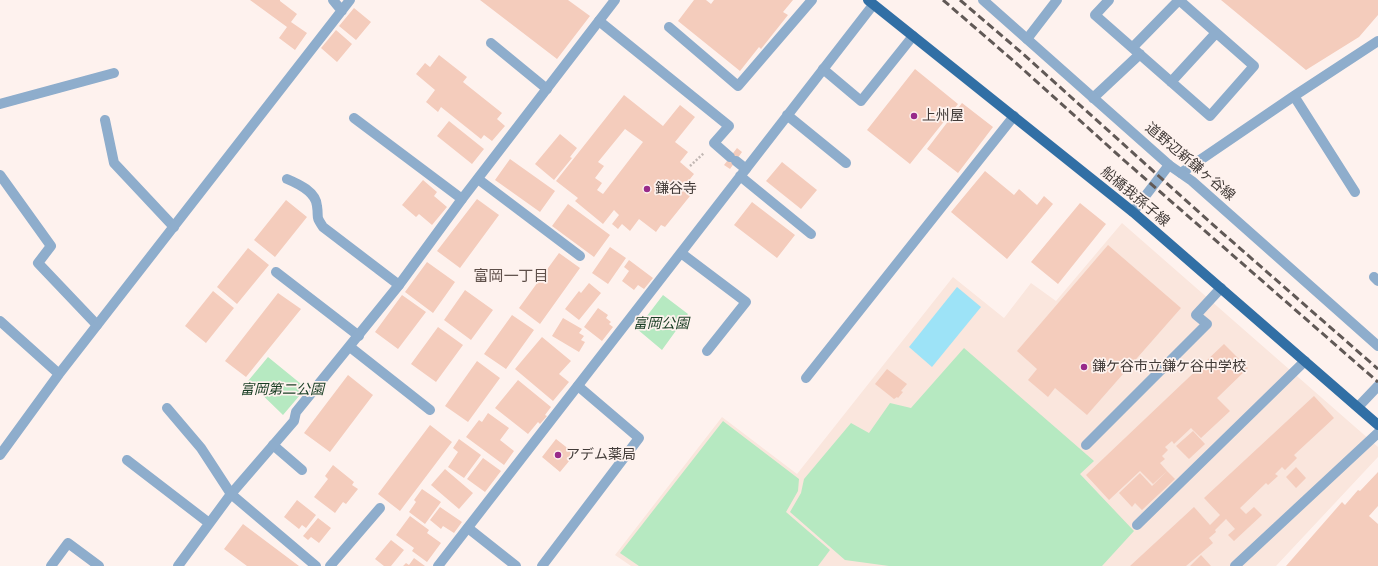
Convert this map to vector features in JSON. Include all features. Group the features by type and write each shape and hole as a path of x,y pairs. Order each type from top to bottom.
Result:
{"main road":[{"name":"船橋我孫子線","path":"870,2 1133,212 1378,425"}],"street":[{"path":"333,0 342,11"},
{"path":"0,455 59,374 350,0"},
{"path":"179,565 231,494 294,421 296,412 399,285 462,199 615,0"},
{"path":"669,27 738,86 812,0"},
{"name":"道野辺新鎌ヶ谷線","path":"983,0 1169,165 1192,181 1378,346"},
{"path":"1027,39 1057,0"},
{"path":"1093,98 1136,51 1179,0 1254,66 1210,116 1136,51 1096,15 1109,0"},
{"path":"438,566 823,69 870,2"},
{"path":"599,21 729,126 714,143 733,159 743,173 811,234"},
{"path":"1172,82 1216,34"},
{"path":"823,69 861,101 913,36"},
{"path":"1181,173 1378,41"},
{"path":"491,43 548,89"},
{"path":"0,104 114,73"},
{"path":"1294,96 1355,192"},
{"path":"787,116 846,163"},
{"path":"806,378 1014,116"},
{"path":"354,118 462,199"},
{"path":"105,120 114,163 174,227"},
{"path":"1133,212 1169,165"},
{"path":"0,175 51,246 38,263 97,325"},
{"path":"287,179 299,184 311,193 318,205 317,219 323,227 399,285"},
{"path":"478,179 580,256"},
{"path":"681,253 746,302 707,351"},
{"path":"276,272 359,336"},
{"path":"1086,445 1207,324 1196,315 1221,288"},
{"path":"0,321 59,374"},
{"path":"350,347 430,410"},
{"path":"1137,525 1305,361"},
{"path":"542,566 639,438 578,386"},
{"path":"1358,407 1378,386"},
{"path":"167,408 201,448 231,494 316,566"},
{"path":"1236,566 1378,433"},
{"path":"273,445 302,470"},
{"path":"128,460 209,523"},
{"path":"330,566 380,508"},
{"path":"468,528 516,566"},
{"path":"51,566 68,543 99,566"}],"shaded area":[{"name":"鎌ケ谷市立鎌ケ谷中学校","path":"1122,223 1378,447 1378,457 1276,566 631,566 615,555 722,417 797,474 953,277 1004,318 1031,283 1056,301"}],"green space":[{"name":"富岡公園","path":"663,295 688,314 662,350 637,329"},
{"path":"964,348 1094,461 1080,474 1134,531 1102,566 889,566 845,560 790,512 801,493 804,479 851,423 869,433 890,403 911,408"},
{"name":"富岡第二公園","path":"268,357 306,388 283,415 248,381"},
{"path":"723,421 799,479 798,491 786,512 830,550 818,566 639,566 620,553"}],"water":[{"path":"957,287 981,307 932,367 909,347"}],"building":[{"path":"250,0 280,0 297,14 291,22 307,33 295,50 279,38 287,27"},
{"path":"480,0 568,0 590,16 557,59"},
{"path":"694,0 706,0 711,4 714,0 793,0 783,12 788,15 761,49 759,47 740,71 678,21"},
{"path":"1221,0 1378,0 1378,15 1359,37 1306,70"},
{"path":"354,8 371,22 356,40 339,26"},
{"path":"336,30 352,44 337,62 321,48"},
{"path":"439,55 467,77 463,82 502,113 497,119 505,126 492,141 484,135 481,139 441,107 438,112 426,102 435,90 416,74 425,63 430,67"},
{"path":"915,69 958,104 910,164 867,130"},
{"path":"624,95 663,126 680,105 695,117 675,142 688,152 680,162 694,174 682,189 690,196 665,227 661,225 656,232 639,219 630,231 622,224 618,229 612,224 619,215 614,210 603,224 575,201 578,198 556,181","holes":["625,129 643,142 603,194 597,190 602,183 595,178 604,166 598,162"]},
{"path":"962,103 993,127 958,173 927,149"},
{"path":"449,121 484,149 472,164 437,136"},
{"path":"560,134 577,148 570,157 572,158 554,180 535,164"},
{"path":"737,148 742,152 730,169 724,165"},
{"path":"510,159 555,191 540,212 495,180"},
{"path":"782,162 817,190 801,209 766,181"},
{"path":"985,171 1014,195 1019,189 1037,205 1044,196 1053,204 1007,259 951,212"},
{"path":"423,180 437,192 434,196 447,207 432,225 419,214 416,217 402,205"},
{"path":"477,199 499,215 460,268 437,251"},
{"path":"286,200 307,217 275,257 254,240"},
{"path":"752,202 795,235 777,258 734,225"},
{"path":"1080,203 1106,224 1058,284 1031,262"},
{"path":"568,204 610,235 594,257 552,226"},
{"path":"1108,245 1181,308 1087,415 1055,388 1048,397 1028,380 1037,369 1017,351"},
{"path":"610,247 626,258 608,284 592,273"},
{"path":"248,248 269,265 237,304 217,287"},
{"path":"559,253 580,268 540,324 519,308"},
{"path":"629,260 653,278 644,289 638,285 634,290 622,281 629,271 624,267"},
{"path":"427,262 455,282 433,313 405,292"},
{"path":"589,283 601,293 579,320 565,309 579,291 581,293"},
{"path":"465,290 493,310 471,340 444,320"},
{"path":"213,291 234,308 206,343 185,326"},
{"path":"278,293 301,309 246,377 225,361"},
{"path":"402,295 426,312 398,349 375,332"},
{"path":"598,308 608,315 606,318 611,322 609,324 613,327 602,341 584,327"},
{"path":"512,315 534,330 506,369 484,354"},
{"path":"563,318 582,329 579,333 584,336 581,340 585,342 579,352 552,336"},
{"path":"438,327 463,345 436,382 411,364"},
{"path":"542,337 571,361 559,374 569,382 553,401 515,369"},
{"path":"1224,344 1248,368 1217,398 1230,411 1201,438 1191,428 1174,444 1172,441 1165,447 1168,450 1162,456 1165,459 1160,463 1167,471 1153,484 1140,471 1109,500 1086,475"},
{"path":"477,361 500,378 468,422 445,406"},
{"path":"887,369 907,384 901,391 903,392 898,398 897,397 894,399 875,384"},
{"path":"348,375 373,395 330,452 304,433"},
{"path":"518,380 551,407 545,415 547,416 540,424 538,422 528,434 495,408"},
{"path":"1314,396 1334,418 1294,455 1297,458 1285,470 1282,467 1275,474 1278,476 1268,485 1266,483 1240,508 1246,514 1254,507 1262,515 1234,541 1228,535 1235,529 1226,519 1215,530 1216,532 1209,538 1213,543 1186,566 1130,566 1194,507 1210,525 1220,515 1204,498"},
{"path":"488,413 509,428 500,440 514,451 504,465 466,437 479,420 482,422"},
{"path":"430,425 452,442 400,511 378,494"},
{"path":"1193,431 1205,444 1189,459 1176,446"},
{"path":"459,439 481,455 464,478 448,467 458,452 453,448"},
{"path":"556,439 575,454 560,472 542,457"},
{"path":"483,458 501,471 485,492 467,479"},
{"path":"333,465 354,482 352,485 358,489 346,504 343,502 335,513 314,497 328,479 325,476"},
{"path":"1296,467 1306,478 1296,488 1286,477"},
{"path":"445,469 473,493 459,509 431,485"},
{"path":"1167,471 1175,479 1142,510 1135,503 1132,507 1119,493 1140,473 1152,486"},
{"path":"1378,472 1378,506 1369,516 1378,524 1378,566 1286,566 1342,502 1345,505 1358,490 1360,491"},
{"path":"422,489 441,502 425,524 409,512 416,502 414,500"},
{"path":"297,500 316,515 306,528 302,525 299,529 284,517"},
{"path":"440,507 462,522 454,533 443,526 441,529 430,520"},
{"path":"410,516 429,530 427,533 441,543 427,562 412,551 414,548 396,535"},
{"path":"318,518 331,528 319,543 311,537 308,540 303,536"},
{"path":"243,524 299,566 247,566 224,549"},
{"path":"391,540 404,550 391,566 384,566 375,559"},
{"path":"1201,555 1211,566 1190,566"},
{"path":"414,558 425,566 403,566 406,563 409,565"}],"railway":[{"path":"943,0 1378,382"},
{"path":"960,0 1022,53 1211,223 1378,369"}],"place":[{"name":"上州屋","path":"914,116"},
{"name":"鎌谷寺","path":"647,189"},
{"name":"鎌ケ谷市立鎌ケ谷中学校","path":"1084,367"},
{"name":"アデム薬局","path":"558,455"}],"district":[{"name":"富岡一丁目","path":"511,277"}]}
